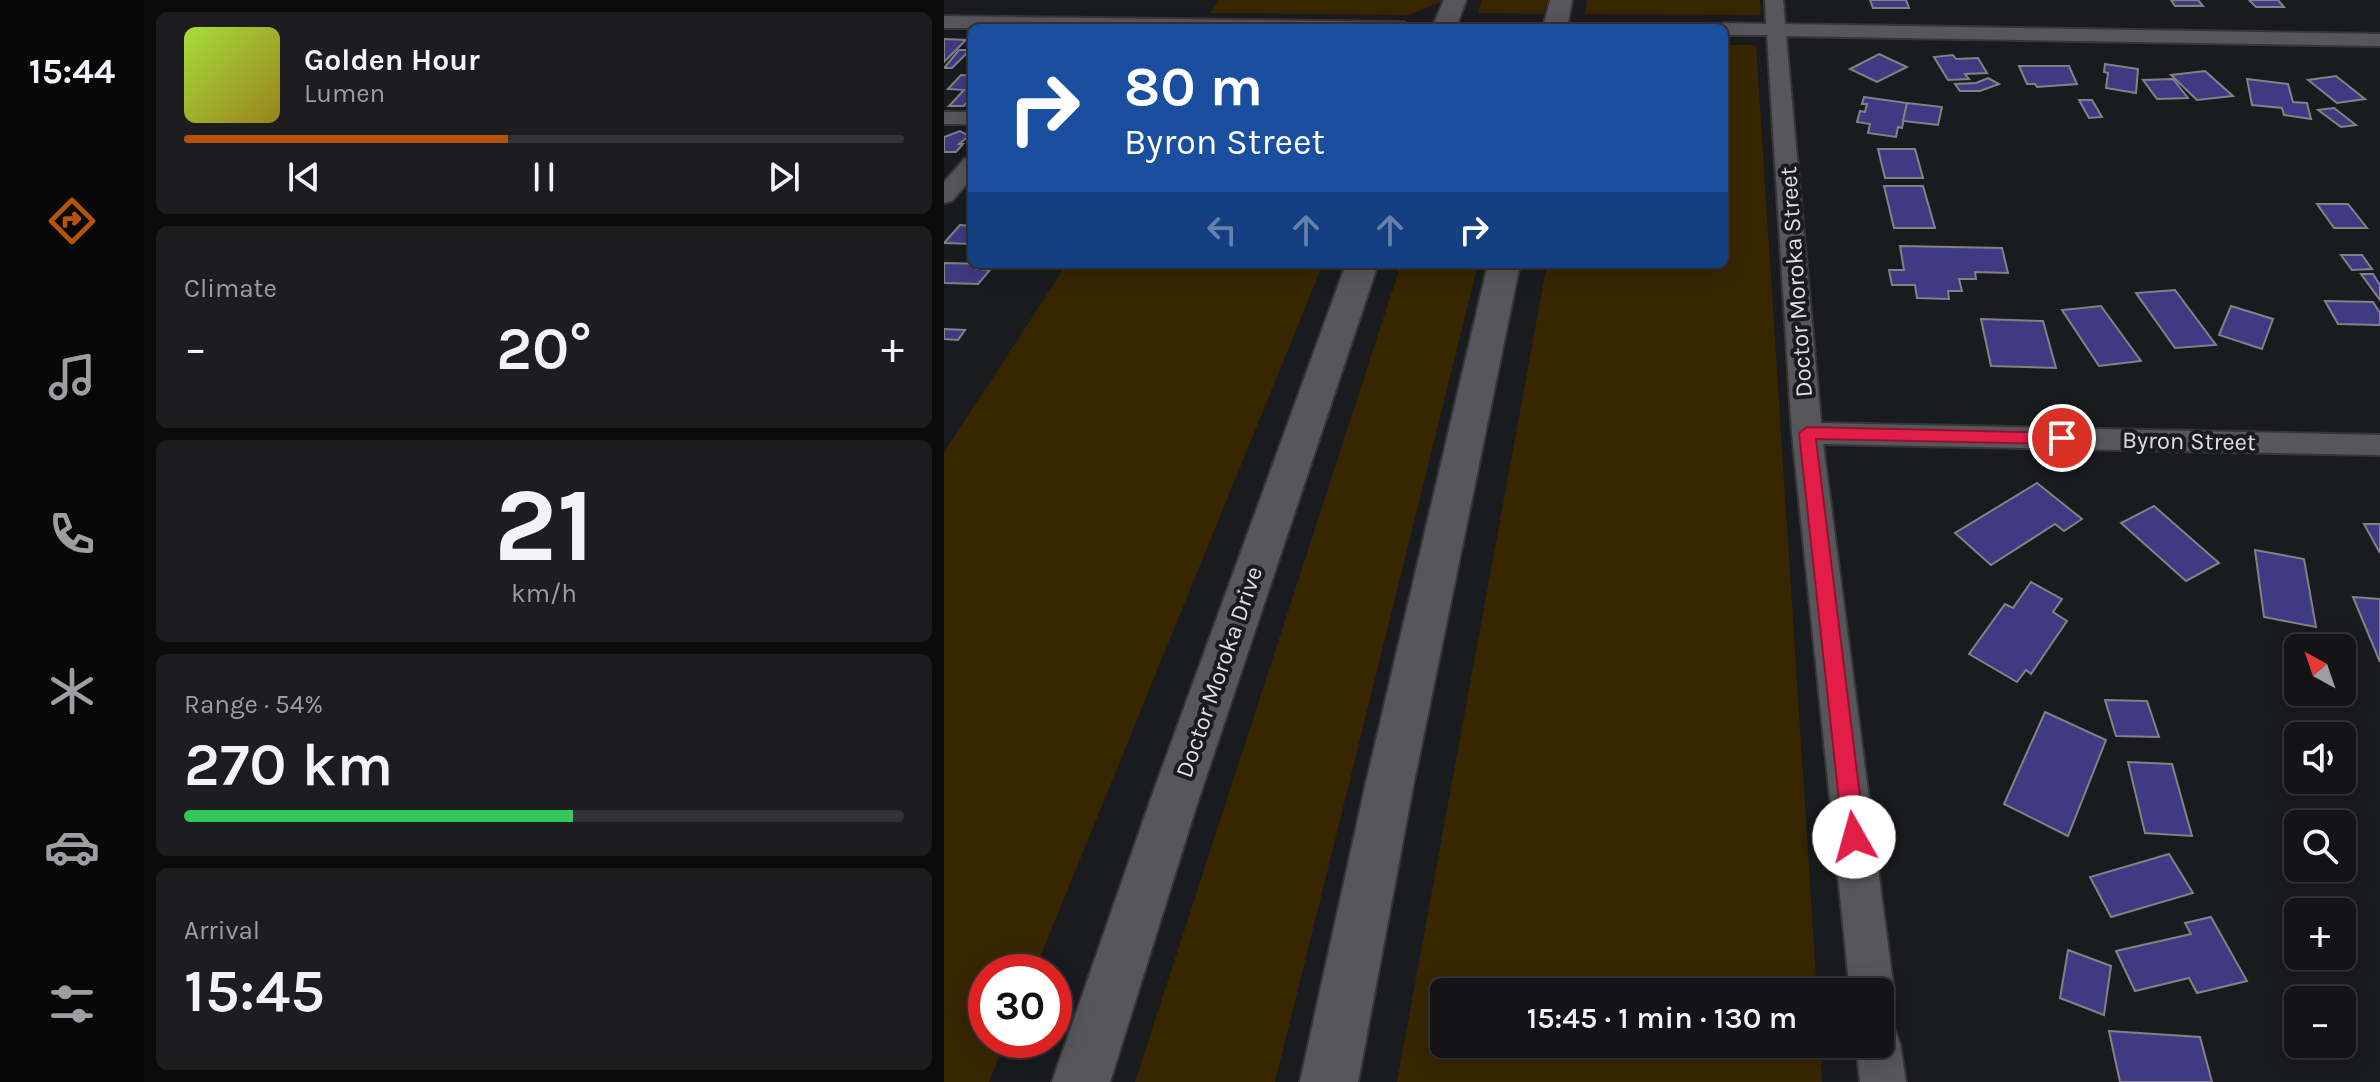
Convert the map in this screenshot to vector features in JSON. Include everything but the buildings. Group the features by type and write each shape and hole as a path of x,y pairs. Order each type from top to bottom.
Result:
{"street":[{"path":"1446,24 1455,0"},
{"path":"1556,24 1561,0"},
{"path":"1728,28 1776,14 2380,40"},
{"name":"Doctor Moroka Street","path":"1776,14 1807,433 1870,978"},
{"path":"944,22 1097,24"},
{"path":"944,118 968,118"},
{"path":"944,196 968,169"},
{"name":"Doctor Moroka Drive","path":"1081,1082 1173,804 1361,268"},
{"path":"1329,1082 1389,787 1503,268"},
{"name":"Byron Street","path":"1807,433 2380,445"},
{"path":"1880,1058 1883,1082"}],"shaded area":[{"path":"1219,0 1445,0 1409,15 1210,13"},
{"path":"1482,0 1547,0 1544,14 1478,13"},
{"path":"1587,0 1760,0 1761,15 1585,14"},
{"path":"1728,45 1756,45 1816,978 1430,978 1430,1058 1821,1058 1822,1082 1397,1082 1546,268 1728,268"},
{"path":"1064,268 1321,268 1041,954 968,954 968,1058 999,1058 989,1082 944,1082 944,452"},
{"path":"1400,268 1477,268 1275,1082 1135,1082"}],"route":[{"path":"1854,837 1807,433 2062,438"}]}
